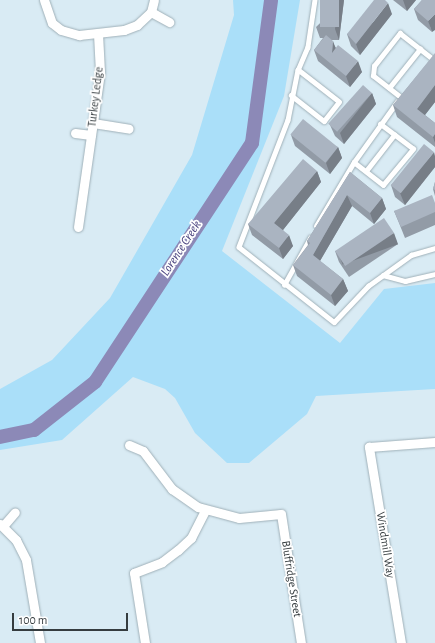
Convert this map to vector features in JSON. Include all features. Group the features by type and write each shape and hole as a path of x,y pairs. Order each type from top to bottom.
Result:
{"street":[{"path":"44,0 47,13 61,30 71,34 98,34 137,25 151,12 154,0"},
{"path":"151,12 169,22"},
{"name":"Turkey Ledge","path":"78,227 100,72 98,34"},
{"path":"93,123 129,129"},
{"name":"Turkey Ledge","path":"75,133 91,135"},
{"name":"Windmill Way","path":"401,643 369,447 435,442"},
{"path":"129,445 143,451 180,496 205,510 190,538 178,550 157,564 134,573 144,643"},
{"name":"Bluffridge Street","path":"205,510 239,518 281,514 301,643"},
{"path":"15,512 2,525 26,560 40,643"}],"lane":[{"path":"315,0 308,48 298,70 291,95 288,120 272,168 238,241 242,252 334,322 382,275 411,255 435,248"},
{"path":"400,98 373,76 374,66 400,33 420,49 434,57 428,64"},
{"path":"389,88 420,49"},
{"path":"291,95 324,121 339,102 298,70"},
{"path":"284,285 354,162 380,124 405,92"},
{"path":"354,162 384,185 413,149 380,124"},
{"path":"366,171 394,135"},
{"path":"382,275 405,281 435,274"}],"shaded area":[{"path":"233,0 300,0 284,96 222,251 340,343 384,289 435,283 435,389 316,396 307,414 249,463 227,463 195,433 175,398 165,389 133,377 62,440 0,450 0,389 52,360 110,298 192,155 234,15"}],"building":[{"path":"320,0 339,0 339,27 320,27"},
{"path":"374,0 385,0 388,3 356,44 347,34"},
{"path":"422,0 435,0 435,14 428,21 414,9"},
{"path":"326,35 333,41 332,53 338,45 358,61 346,76 314,50"},
{"path":"435,53 435,85 417,109 435,123 435,134 433,137 393,105"},
{"path":"363,85 372,93 337,132 328,124"},
{"path":"303,119 338,147 325,163 290,135"},
{"path":"424,144 434,152 401,193 391,185"},
{"path":"303,159 317,171 274,223 289,235 279,248 248,224"},
{"path":"350,172 382,198 370,213 347,195 313,255 343,279 331,295 293,265 310,243 307,241"},
{"path":"432,195 435,203 435,212 401,227 394,211"},
{"path":"384,218 394,233 345,266 335,251"}],"waterway":[{"name":"Lorence Creek","path":"0,437 34,430 95,382 252,143 271,0"}]}
